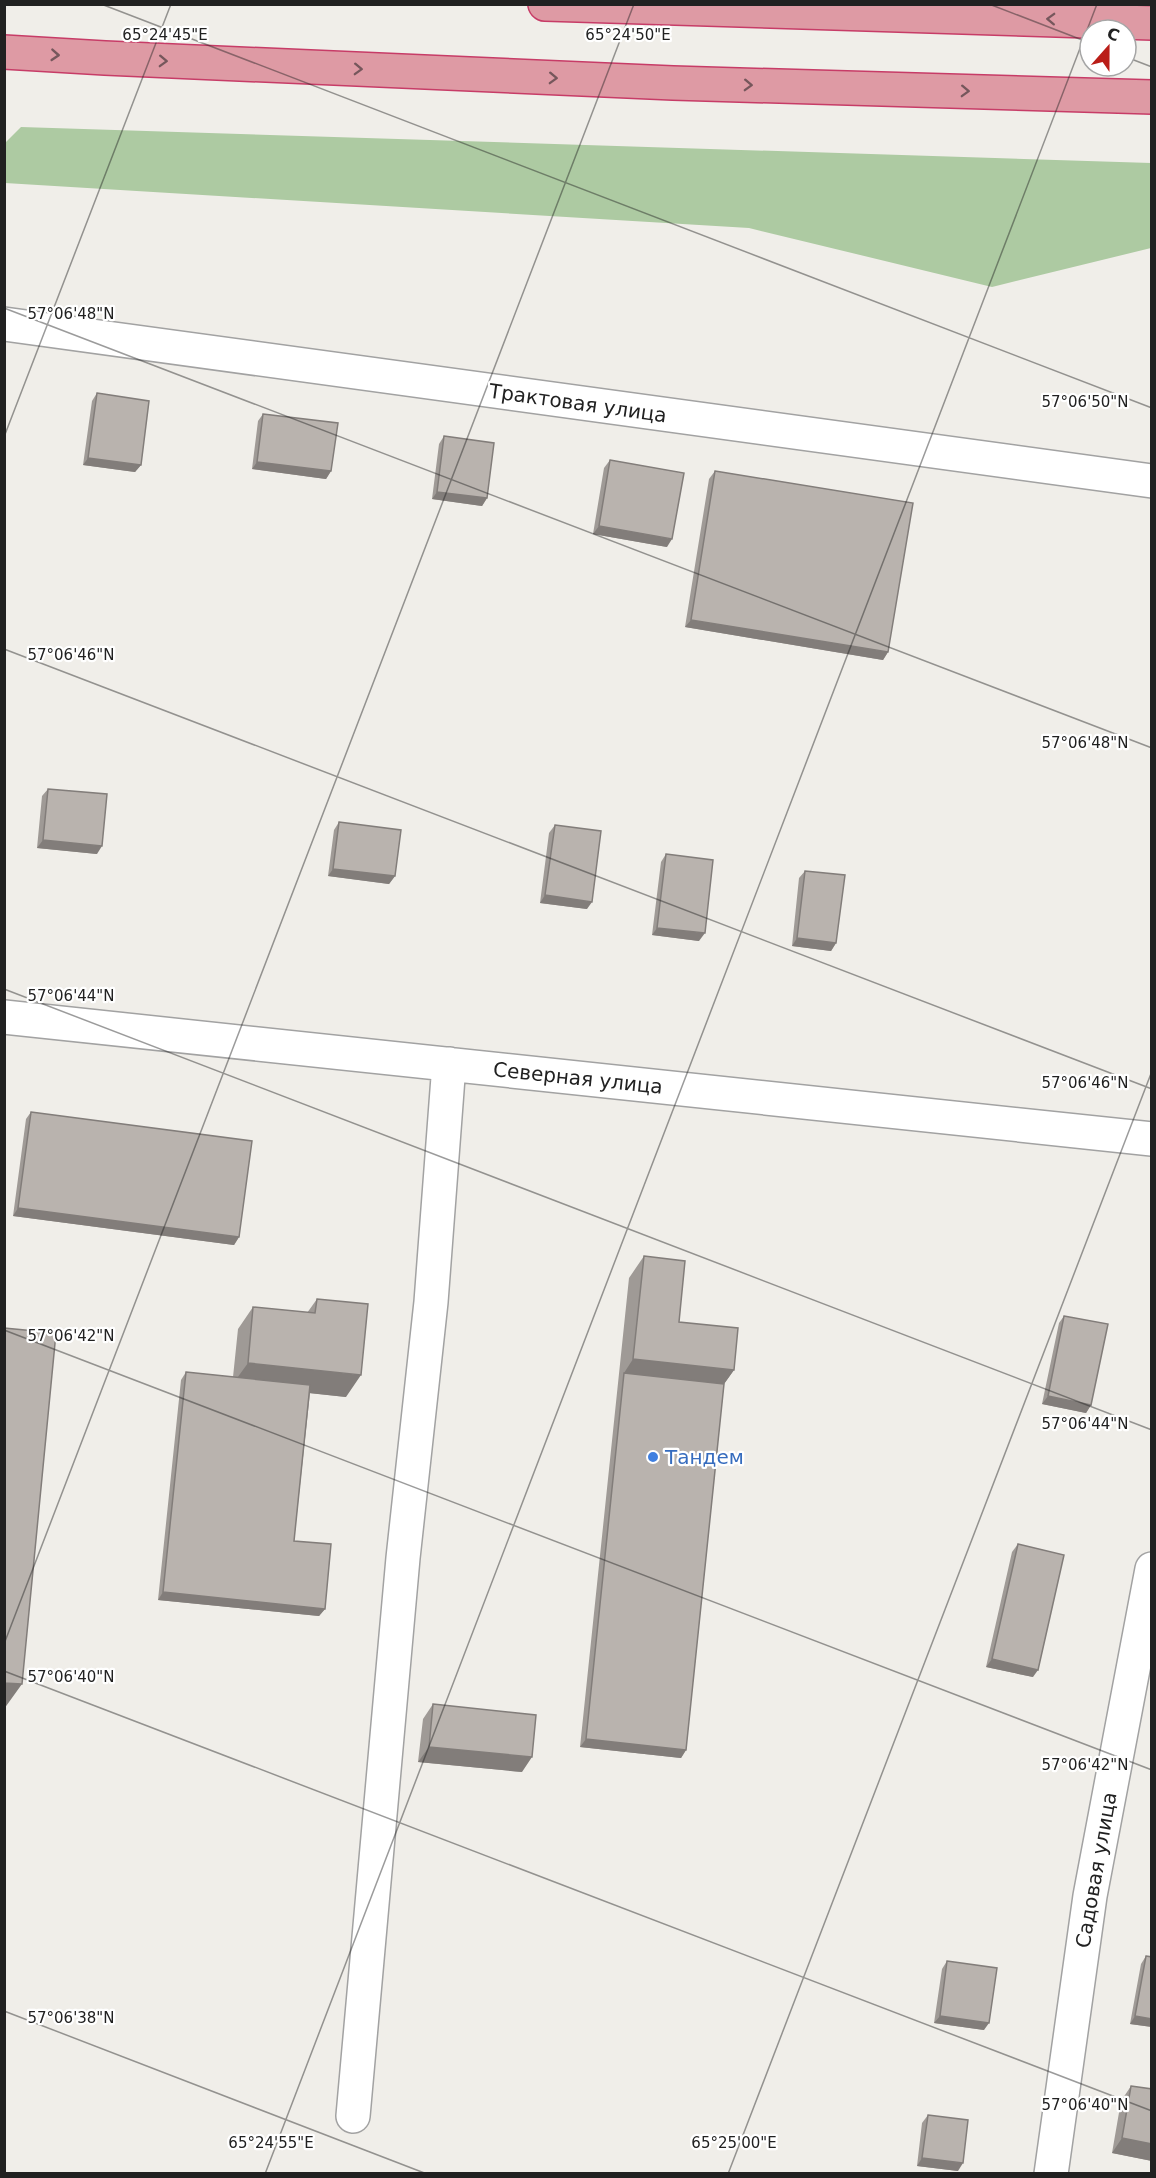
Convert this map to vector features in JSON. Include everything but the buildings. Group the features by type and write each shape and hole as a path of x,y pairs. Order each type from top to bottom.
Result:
{"highway":[{"path":"545,4 1152,23"},
{"path":"4,52 673,83 1152,97"}],"street":[{"name":"Трактовая улица","path":"4,324 1152,481"},
{"name":"Северная улица","path":"4,1017 1152,1139"},
{"path":"353,2116 395,1669 403,1558 431,1302 449,1064"},
{"name":"Садовая улица","path":"1050,2174 1090,1896 1152,1569"}],"green space":[{"path":"21,127 1151,163 1151,248 992,287 749,228 5,183 5,143"}],"place":[{"name":"Тандем","path":"653,1457"}]}
